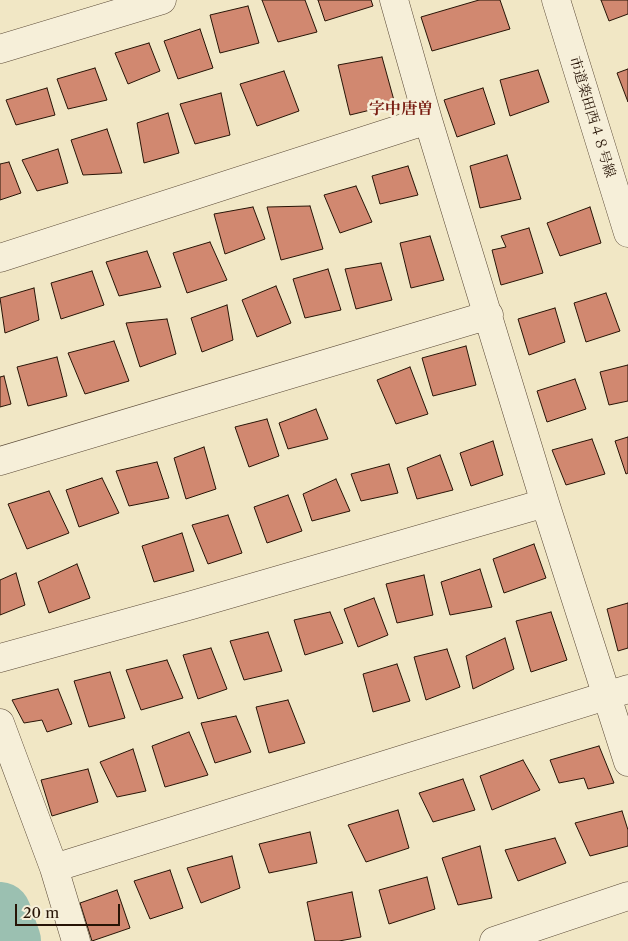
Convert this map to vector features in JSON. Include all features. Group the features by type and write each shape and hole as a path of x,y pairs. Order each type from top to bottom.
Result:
{"street":[{"path":"0,49 162,0"},
{"path":"394,0 428,120 545,503 617,692 628,762"},
{"name":"市道楽田西４８号線","path":"556,0 628,234"},
{"path":"0,258 428,120"},
{"path":"0,460 489,315"},
{"path":"0,658 192,605 545,503"},
{"path":"54,868 617,692"},
{"path":"0,723 54,868 76,941"},
{"path":"494,941 628,896"}],"building":[{"path":"262,0 305,0 317,32 278,42"},
{"path":"318,0 371,0 373,6 325,21"},
{"path":"479,0 500,0 510,29 432,51 421,17"},
{"path":"601,0 628,0 628,14 609,21"},
{"path":"248,6 259,43 220,53 210,15"},
{"path":"200,29 213,68 178,79 164,41"},
{"path":"149,43 160,71 128,84 115,53"},
{"path":"382,57 395,104 350,115 338,65"},
{"path":"95,68 107,100 68,109 57,79"},
{"path":"628,69 628,102 617,73"},
{"path":"538,70 549,102 510,116 500,80"},
{"path":"284,71 299,111 257,126 240,84"},
{"path":"47,88 55,115 16,125 6,100"},
{"path":"483,88 495,124 457,137 444,100"},
{"path":"221,93 230,135 195,144 180,104"},
{"path":"168,113 179,153 144,163 137,123"},
{"path":"107,129 122,173 83,175 71,140"},
{"path":"58,149 68,183 37,191 22,160"},
{"path":"507,155 521,199 480,208 470,166"},
{"path":"9,162 21,193 0,200 0,164"},
{"path":"408,166 418,195 380,204 372,176"},
{"path":"356,186 372,222 340,233 324,195"},
{"path":"310,206 323,249 281,260 267,207"},
{"path":"253,207 265,239 225,254 214,214"},
{"path":"590,207 601,243 560,256 547,223"},
{"path":"529,228 543,273 501,285 492,250 506,247 501,236"},
{"path":"430,236 444,280 411,288 400,243"},
{"path":"210,242 227,280 187,293 173,253"},
{"path":"147,251 161,287 119,296 106,262"},
{"path":"381,263 392,300 356,309 345,269"},
{"path":"328,269 341,310 305,318 293,279"},
{"path":"92,271 104,305 61,319 51,283"},
{"path":"276,286 291,323 257,337 242,300"},
{"path":"34,288 39,320 5,333 0,298"},
{"path":"606,293 620,331 586,342 574,303"},
{"path":"227,305 233,340 202,352 191,318"},
{"path":"555,308 565,342 529,355 518,319"},
{"path":"167,319 176,354 140,367 126,323"},
{"path":"114,341 129,381 85,394 68,353"},
{"path":"466,346 476,385 433,396 422,358"},
{"path":"57,357 67,396 28,406 17,367"},
{"path":"628,365 628,401 609,405 600,372"},
{"path":"410,367 428,414 396,424 377,380"},
{"path":"4,376 11,404 0,407 0,377"},
{"path":"575,379 586,409 547,422 537,391"},
{"path":"316,409 328,439 288,449 279,423"},
{"path":"267,419 279,456 249,467 235,427"},
{"path":"628,437 628,473 626,474 615,441"},
{"path":"592,439 605,474 566,485 552,450"},
{"path":"493,441 503,475 471,486 460,453"},
{"path":"204,447 216,489 186,499 174,458"},
{"path":"440,455 453,490 417,499 407,468"},
{"path":"157,462 169,498 129,506 116,471"},
{"path":"389,464 398,493 361,501 351,474"},
{"path":"102,478 119,513 79,527 66,490"},
{"path":"336,479 350,511 312,521 303,494"},
{"path":"49,491 69,533 27,549 8,504"},
{"path":"288,495 302,531 267,543 254,507"},
{"path":"228,515 242,553 208,564 192,525"},
{"path":"182,533 194,571 154,582 142,546"},
{"path":"534,544 546,578 504,593 493,559"},
{"path":"77,564 90,598 49,613 38,582"},
{"path":"480,569 492,607 450,615 441,582"},
{"path":"16,573 25,605 0,615 0,580"},
{"path":"424,575 433,615 397,623 386,584"},
{"path":"374,598 388,635 358,647 344,609"},
{"path":"628,603 628,648 618,651 607,609"},
{"path":"330,612 343,643 305,655 294,620"},
{"path":"551,612 567,660 531,672 516,621"},
{"path":"268,632 282,671 244,680 230,641"},
{"path":"505,638 514,669 473,689 466,656"},
{"path":"211,648 227,689 198,699 183,655"},
{"path":"447,649 460,687 426,700 414,657"},
{"path":"167,660 183,698 141,710 126,670"},
{"path":"397,664 410,701 373,712 363,674"},
{"path":"110,672 125,718 89,727 74,681"},
{"path":"58,689 72,724 47,732 42,720 24,723 12,700"},
{"path":"288,700 305,743 269,753 256,707"},
{"path":"236,716 251,752 215,763 201,723"},
{"path":"189,732 208,775 165,787 152,746"},
{"path":"599,746 614,783 588,789 584,778 559,783 550,760"},
{"path":"133,749 146,791 117,797 100,762"},
{"path":"523,760 540,790 492,810 480,776"},
{"path":"88,769 98,802 52,816 41,780"},
{"path":"463,779 475,810 433,822 419,793"},
{"path":"398,810 409,848 366,862 348,825"},
{"path":"622,811 628,830 628,846 590,856 575,823"},
{"path":"310,832 317,863 269,873 259,844"},
{"path":"555,838 566,863 518,881 505,850"},
{"path":"480,846 492,898 458,905 442,858"},
{"path":"232,856 240,888 201,903 187,868"},
{"path":"170,870 183,908 150,919 134,881"},
{"path":"427,877 435,909 389,924 379,890"},
{"path":"117,890 130,928 92,941 80,903"},
{"path":"352,892 361,937 339,941 315,941 307,902"}],"waterway":[{"path":"0,913 10,941"}],"district":[{"name":"字中唐曽","path":"401,109"}]}
